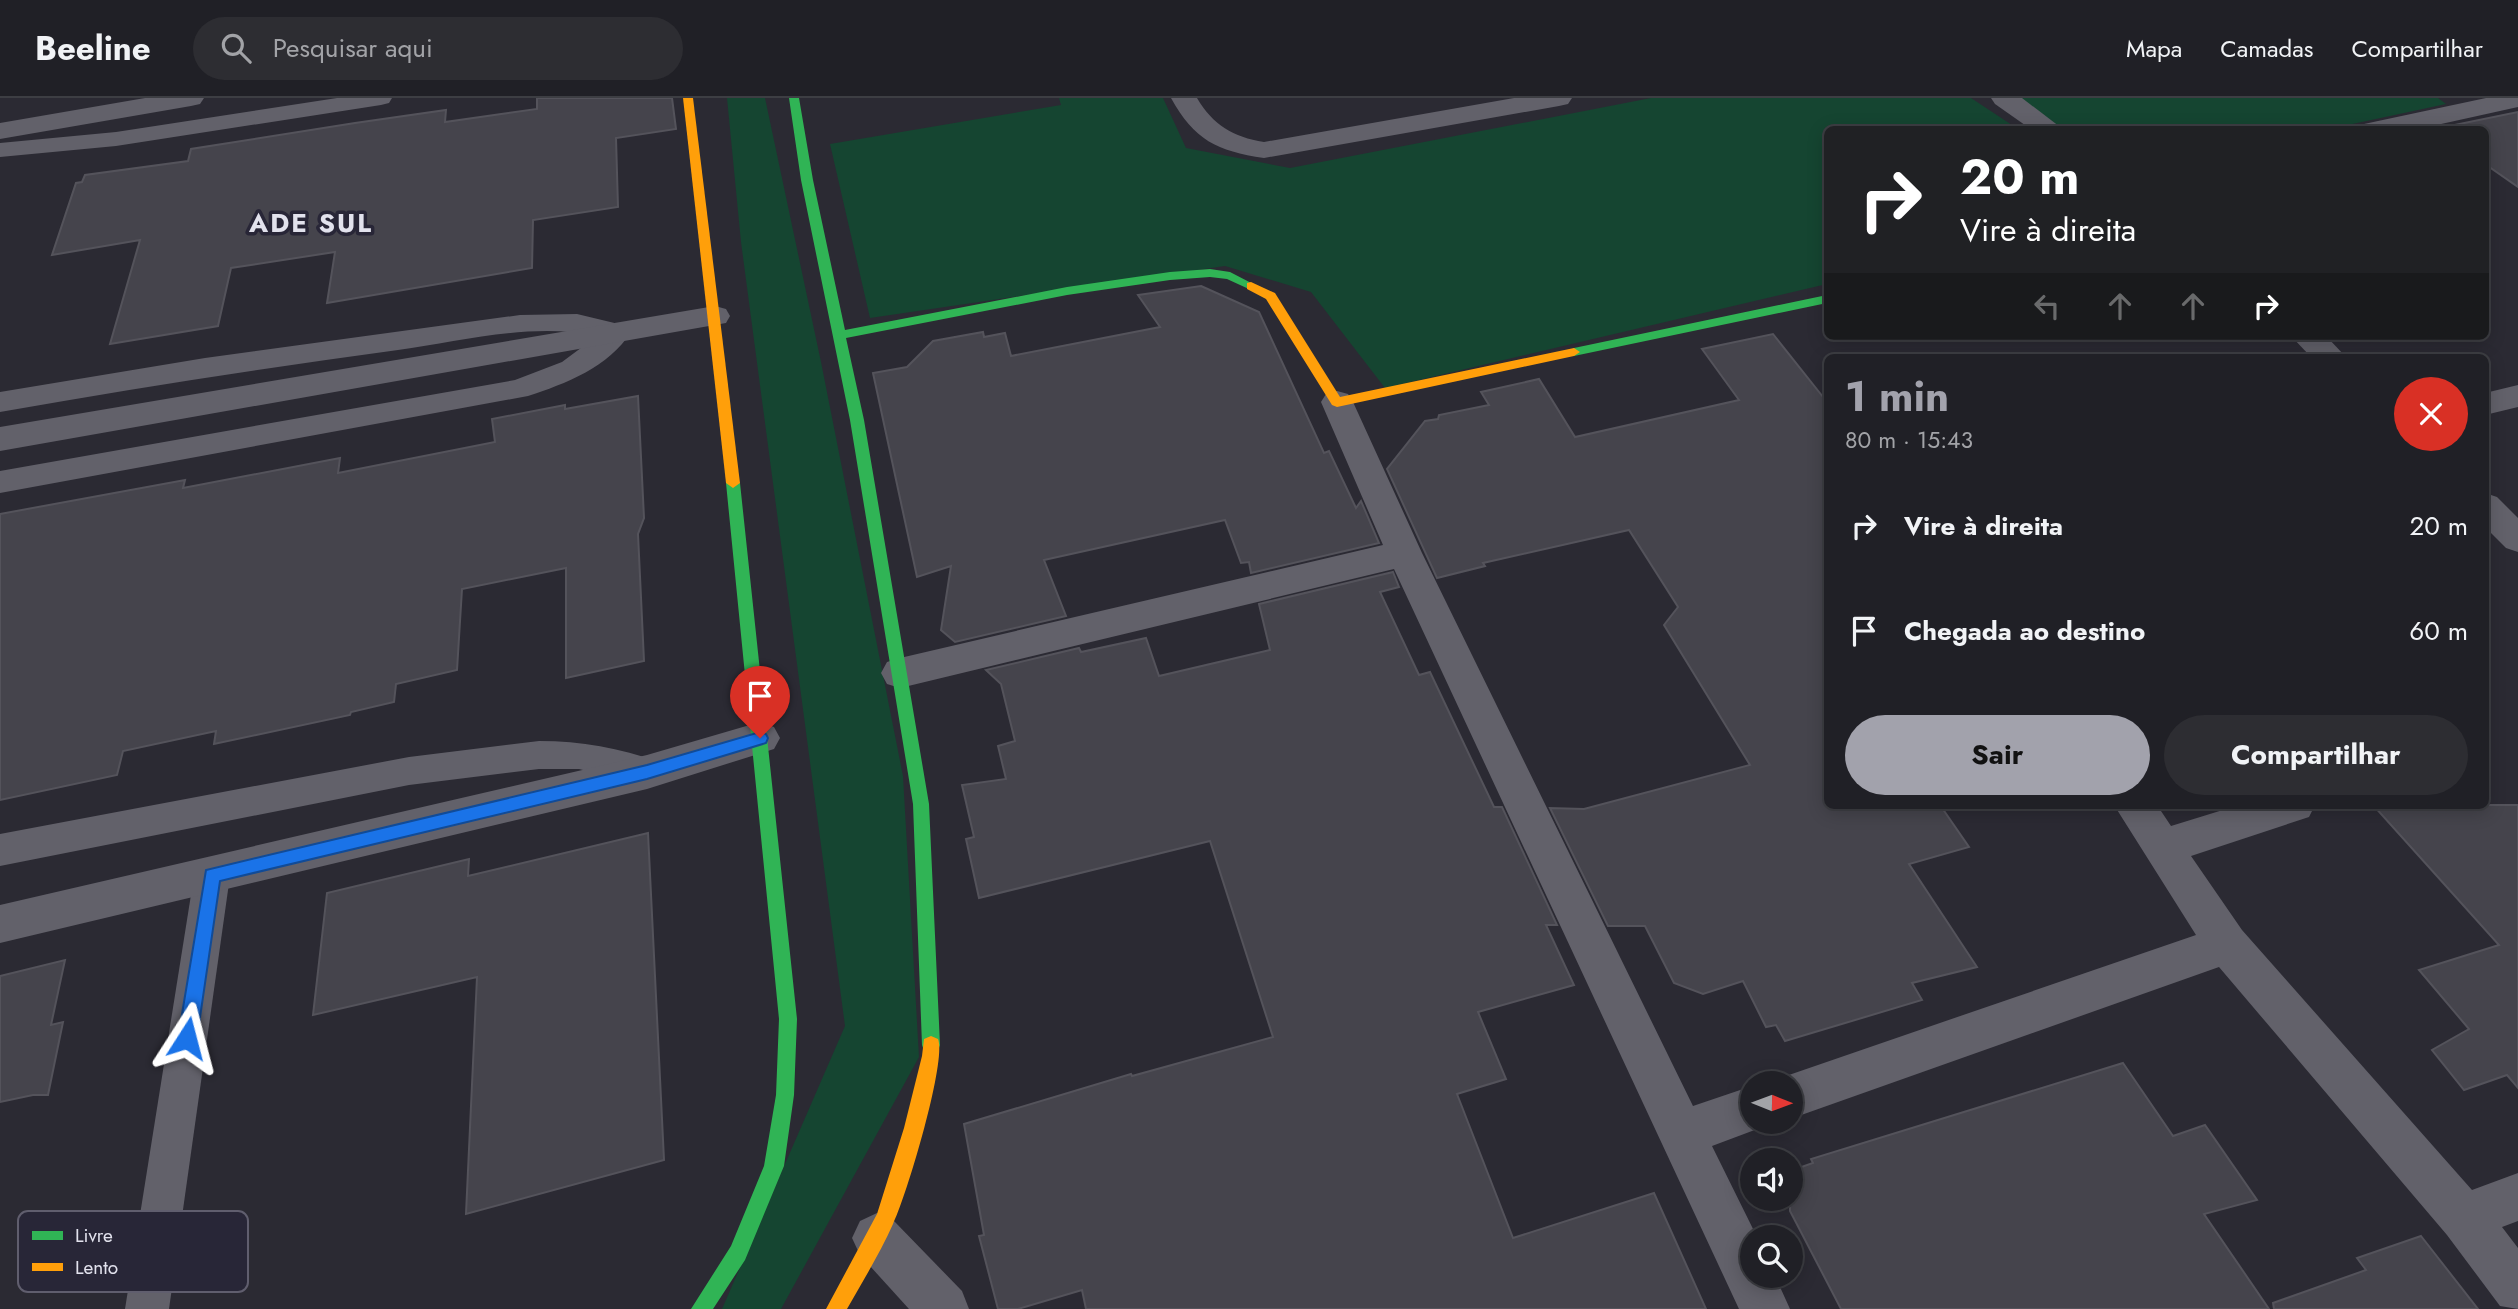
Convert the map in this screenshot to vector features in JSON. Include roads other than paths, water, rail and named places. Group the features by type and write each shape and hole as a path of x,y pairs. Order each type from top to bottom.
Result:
{"street":[{"path":"0,131 191,98"},
{"path":"688,98 715,316 788,1019 785,1095 774,1166 738,1254 701,1309"},
{"path":"794,98 807,180 857,420 921,804 931,1056 914,1128 886,1218 836,1309"},
{"path":"1184,98 1202,127 1217,138 1240,147 1279,150 1559,98"},
{"path":"2004,98 2045,126"},
{"path":"2393,126 2518,99"},
{"path":"838,335 1067,291 1170,276 1210,273 1230,276 1271,296 1338,402 1405,552 1765,1309"},
{"path":"1338,402 1824,300"},
{"path":"0,439 715,316"},
{"path":"2311,340 2327,354"},
{"path":"2489,403 2518,396"},
{"path":"2489,510 2518,539"},
{"path":"900,673 1405,552"},
{"path":"0,923 212,876 647,772 760,738"},
{"path":"2137,809 2227,944 2465,1218 2518,1288"},
{"path":"2162,847 2282,809"},
{"path":"1803,1091 2227,944"},
{"path":"1683,1133 1740,1113"},
{"path":"2465,1218 2518,1197"},
{"path":"877,1238 944,1309"}],"lane":[{"path":"0,150 116,139 381,98"},
{"path":"0,402 219,365 520,324 577,323 618,332"},
{"path":"0,482 518,389 560,376 591,358 618,332"},
{"path":"0,850 409,772 539,755 579,755 647,772"},
{"path":"162,1211 212,876"}],"district":[{"name":"ADE SUL","path":"311,223"}]}
